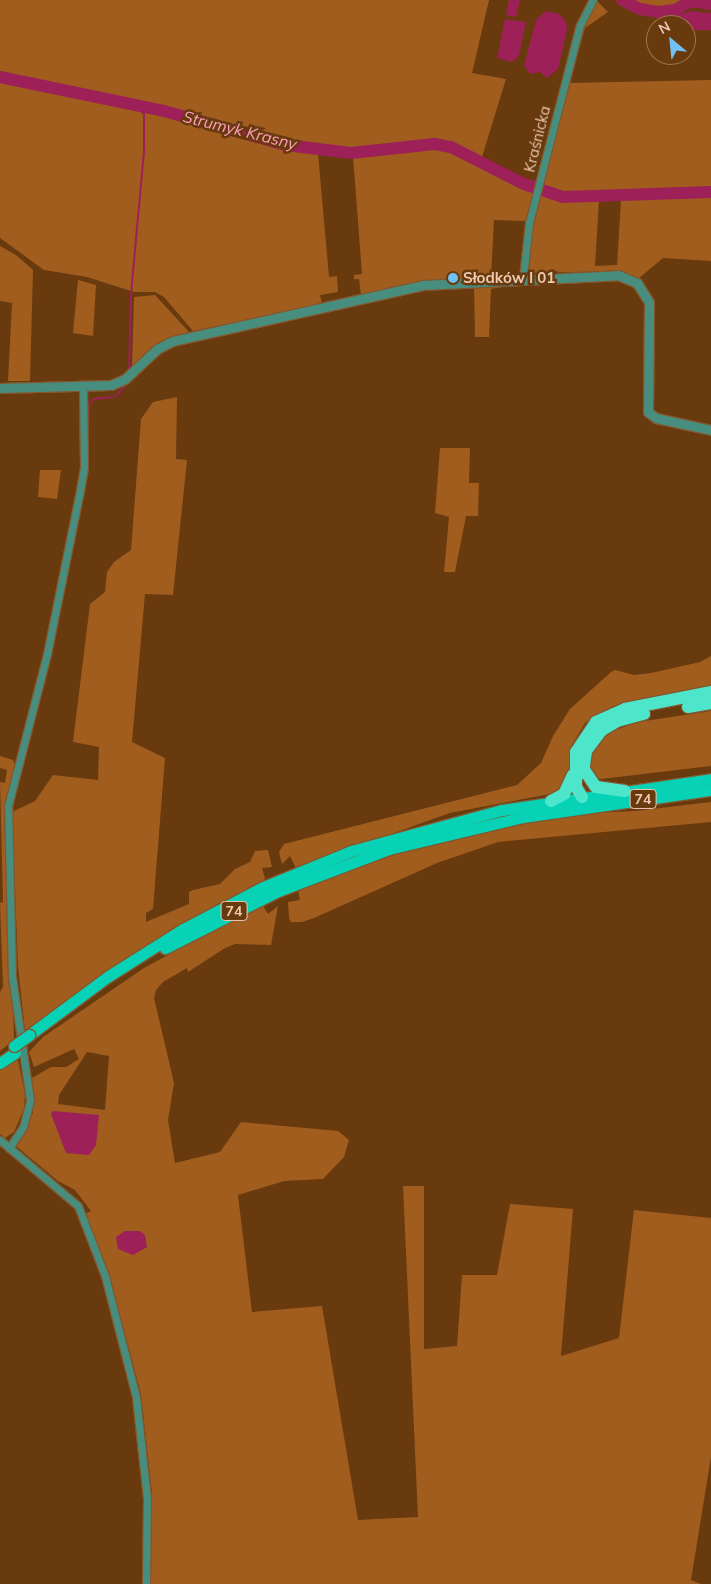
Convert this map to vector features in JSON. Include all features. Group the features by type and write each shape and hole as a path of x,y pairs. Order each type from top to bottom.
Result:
{"highway":[{"path":"583,803 585,792 578,769 578,745 588,730 604,717 625,709 711,692"},
{"path":"551,801 569,788 591,742 608,725 638,715 711,703"},
{"path":"578,769 596,787 625,791"}],"main road":[{"name":"74","path":"29,1038 168,946 240,908 301,881 433,837 583,803 625,791 711,779"},
{"name":"74","path":"0,1063 14,1049 135,958 269,884 351,851 405,834 486,813 551,801 583,803 711,790"},
{"name":"74","path":"0,1055 14,1049"}],"street":[{"name":"Kraśnicka","path":"523,278 535,202 582,18 593,0"},
{"path":"0,388 84,387 122,381 157,349 178,339 424,284 618,275 637,284 646,294 651,309 646,397 648,412 656,418 711,430"},
{"path":"9,1148 23,1127 30,1100 12,977 8,806 47,654 79,496 84,467 84,387"},
{"path":"0,1140 78,1206 105,1276 136,1397 147,1499 146,1584"}],"shaded area":[{"path":"0,0 489,0 472,73 506,79 482,157 440,141 354,149 293,142 153,106 0,74"},
{"path":"509,0 520,0 516,17 506,15"},
{"path":"596,0 608,12 585,28 570,83 711,80 711,191 585,197 564,196 542,189 583,24"},
{"path":"624,0 711,0 711,4 690,1 674,10 658,12 640,9"},
{"path":"546,11 559,14 566,21 567,30 558,69 547,78 540,72 531,74 524,66 536,20"},
{"path":"691,11 711,13 711,30 696,30 696,15 678,15"},
{"path":"505,19 526,22 519,55 513,62 497,58"},
{"path":"0,79 164,113 286,148 318,153 329,277 337,276 338,292 320,295 322,304 193,331 164,297 155,292 134,292 87,277 44,270 0,238"},
{"path":"436,147 480,165 481,163 534,189 526,221 494,220 491,278 361,295 359,279 354,279 354,275 362,274 353,156"},
{"path":"541,192 563,199 599,200 595,266 617,265 621,200 711,194 711,261 663,258 638,279 617,271 532,273 527,269 528,252"},
{"path":"0,246 16,255 33,270 30,381 8,381 12,303 0,301"},
{"path":"78,280 96,285 93,336 73,333"},
{"path":"512,285 491,289 489,337 475,337 474,286"},
{"path":"155,295 189,332 157,343 132,367 134,297"},
{"path":"177,397 176,459 187,460 173,595 145,594 132,742 165,758 153,909 146,913 146,922 189,904 189,892 220,884 235,869 250,862 255,851 268,850 272,867 262,868 265,878 262,883 159,938 25,1030 18,967 12,812 35,801 53,775 98,780 99,747 73,742 90,604 105,592 107,572 114,562 131,550 141,419 153,402"},
{"path":"440,448 470,448 469,483 479,483 478,516 466,516 455,572 444,572 449,517 435,513"},
{"path":"40,470 61,470 57,499 38,497"},
{"path":"711,656 711,687 613,706 585,723 572,745 568,778 562,789 555,793 450,813 296,868 290,856 282,864 279,852 284,844 517,785 541,763 553,736 570,709 611,672 615,670 634,675 651,673 700,662"},
{"path":"711,711 711,766 601,779 591,776 590,759 594,746 610,732 638,722"},
{"path":"0,756 13,760 15,764 8,794 14,1040 0,1051 0,992 3,987 0,903 3,902 0,782 5,783 7,770 0,768"},
{"path":"711,802 711,822 498,842 437,863 314,918 302,922 291,922 289,918 288,902 300,900 298,890 319,879 445,839 548,815 635,811"},
{"path":"262,904 268,914 278,906 271,945 235,944 225,948 188,972 187,968 163,982 156,990 154,998 174,1083 168,1120 175,1163 220,1152 241,1122 338,1131 349,1140 344,1157 323,1179 284,1181 238,1195 252,1312 322,1306 358,1520 418,1517 403,1186 424,1186 424,1349 457,1346 462,1275 497,1275 510,1204 573,1209 561,1356 619,1338 634,1210 711,1218 711,1457 691,1580 701,1584 148,1584 148,1519 152,1494 141,1394 109,1273 85,1214 91,1211 75,1190 58,1181 16,1146 33,1113 32,1078 51,1067 66,1067 79,1059 74,1049 34,1067 29,1052 43,1037 144,968","holes":["87,1052 109,1056 105,1110 58,1104 59,1095"]},
{"path":"17,1055 25,1094 24,1109 14,1132 5,1138 0,1134 0,1068"},
{"path":"53,1111 99,1115 96,1145 89,1155 66,1153 51,1114"},
{"path":"125,1231 140,1231 145,1235 147,1247 133,1255 118,1249 116,1237"}],"waterway":[{"path":"622,0 640,9 658,12 675,10 691,1 711,4"},
{"name":"Strumyk Krasny","path":"0,77 164,111 286,145 351,153 435,144 451,147 524,184 563,197 711,192"},
{"path":"129,370 131,294 144,150 144,114 135,105"},
{"path":"116,396 126,385"},
{"path":"87,466 89,404 94,399 113,397"}],"place":[{"name":"Słodków I 01","path":"453,278"}]}
